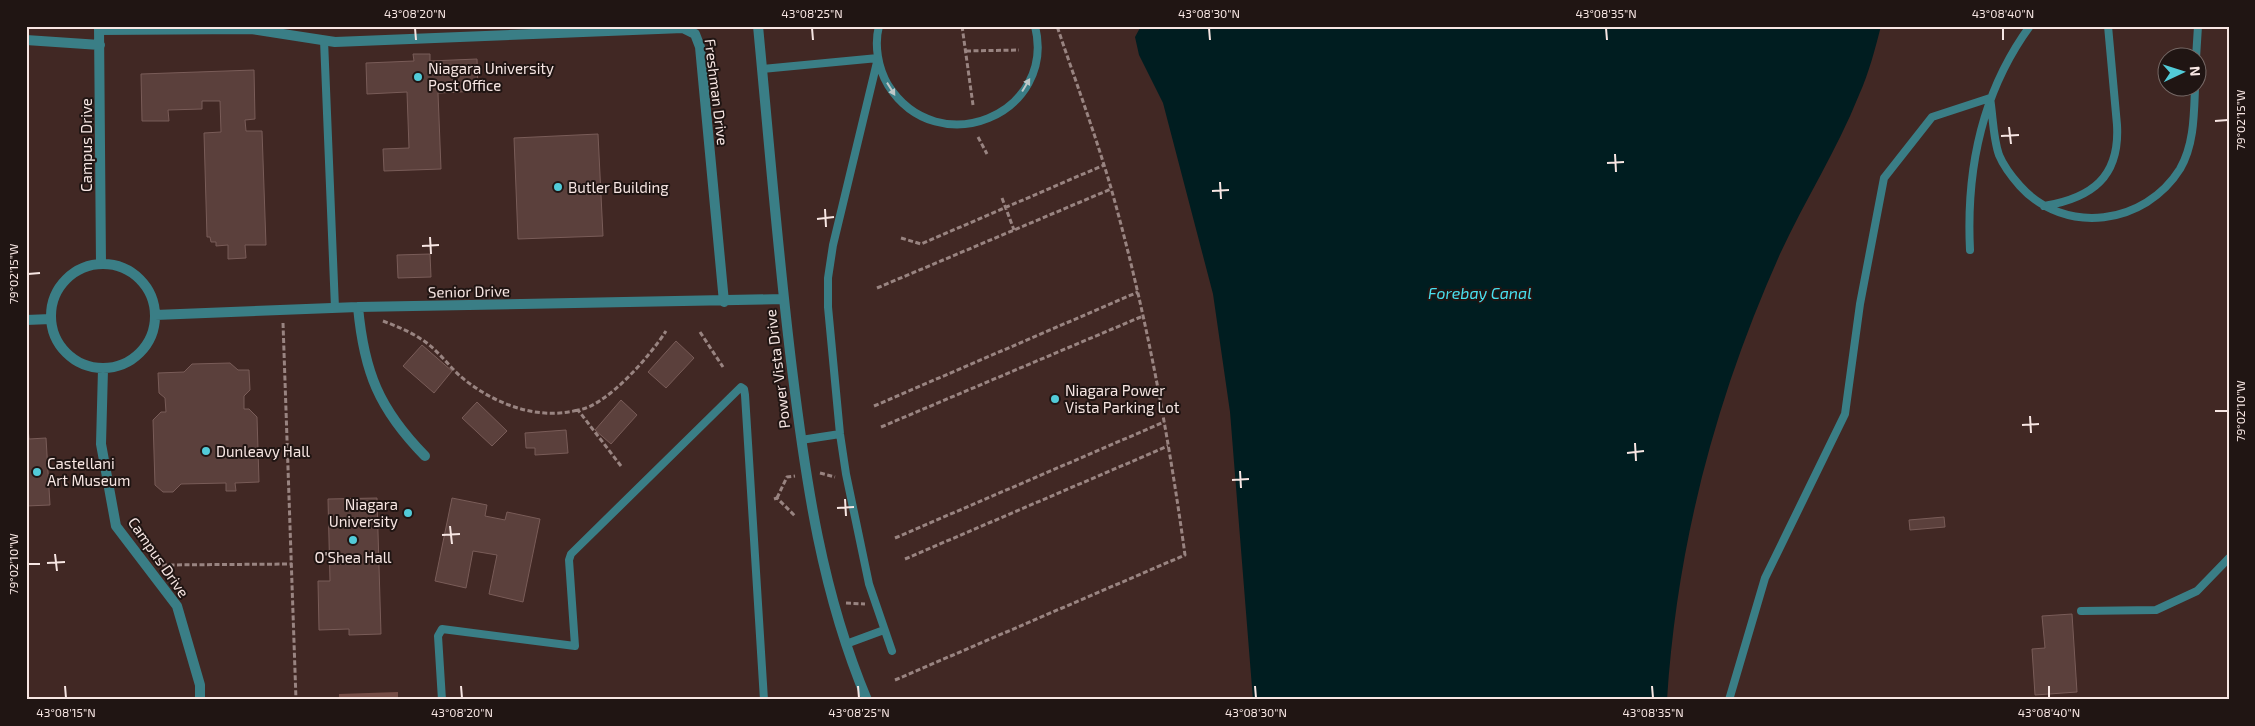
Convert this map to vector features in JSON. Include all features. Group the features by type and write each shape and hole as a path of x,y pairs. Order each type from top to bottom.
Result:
{"street":[{"name":"Power Vista Drive","path":"758,26 784,300 801,440 817,537 846,644 868,700"},
{"name":"Freshman Drive","path":"99,28 251,29 335,42 683,28 695,34 700,47 724,302"},
{"name":"Campus Drive","path":"99,28 102,264"},
{"path":"26,40 100,45"},
{"path":"102,264 121,267 139,278 150,295 155,314 152,335 140,353 123,364 103,369 83,365 67,354 56,338 51,319 54,298 65,280 81,268 102,264"},
{"name":"Senior Drive","path":"155,314 358,307 784,300"},
{"path":"358,307 366,359 377,393 390,416 425,456"},
{"path":"26,320 51,319"},
{"name":"Campus Drive","path":"103,369 101,444 116,526 177,606 200,685 200,700"}],"lane":[{"path":"879,26 878,58 883,76 896,98 916,114 940,124 965,125 990,119 1011,105 1027,86 1036,62 1038,36 1035,26"},
{"path":"1970,250 1968,210 1977,143 1990,98 2002,72 2030,26"},
{"path":"2044,206 2081,197 2098,184 2111,167 2116,154 2118,141 2108,26"},
{"path":"2197,48 2198,26"},
{"path":"324,40 335,308"},
{"path":"762,69 878,58"},
{"path":"878,58 835,236 828,278 828,308 840,434 860,544 873,598 892,651"},
{"path":"1990,98 1999,154 2010,175 2029,196 2044,206 2074,217 2091,219 2115,217 2139,208 2160,193 2179,170 2185,158 2192,137 2194,98"},
{"path":"1729,700 1765,578 1845,414 1860,304 1884,178 1932,117 1990,98"},
{"path":"442,700 438,636 442,629 575,646 569,560 572,554 741,387 744,389 745,395 764,700"},
{"path":"801,440 840,434"},
{"path":"2082,611 2156,610 2197,591 2229,558"},
{"path":"846,644 884,630"}],"path":[{"path":"962,26 973,105"},
{"path":"895,680 1184,555 1164,422 1138,292 1104,165 1057,26"},
{"path":"1057,48 1064,48"},
{"path":"966,51 1019,50"},
{"path":"978,136 986,154"},
{"path":"901,238 921,244 1104,165"},
{"path":"877,288 1111,189"},
{"path":"1002,198 1014,230"},
{"path":"874,406 1138,292"},
{"path":"881,427 1143,316"},
{"path":"376,318 422,339 446,360 458,374 492,398 541,414 556,414 578,410 594,405 610,395 641,364 666,331"},
{"path":"282,320 296,700"},
{"path":"700,332 723,367"},
{"path":"578,410 621,466"},
{"path":"895,538 1164,422"},
{"path":"905,559 1168,446"},
{"path":"816,472 836,477"},
{"path":"796,476 787,477 776,499 796,517"},
{"path":"146,565 292,564"},
{"path":"844,602 866,604"}],"shaded area":[{"path":"398,692 398,700 339,700 339,694"}],"water":[{"name":"Forebay Canal","path":"1141,26 1881,26 1863,87 1831,155 1780,254 1757,308 1719,417 1703,472 1690,528 1672,642 1667,700 1253,700 1230,412 1213,294 1163,103 1139,55 1135,37"}],"building":[{"path":"413,54 430,54 430,61 477,59 478,91 438,93 441,169 384,171 383,149 409,148 407,92 367,94 366,63 414,61"},
{"path":"254,70 255,119 245,120 246,131 262,131 266,245 245,245 246,258 228,259 228,245 216,246 216,242 211,242 210,237 207,237 204,133 221,132 220,101 202,101 202,109 168,110 169,121 142,121 141,74"},
{"name":"Butler Building","path":"598,134 603,236 518,239 514,138"},
{"path":"430,254 431,277 398,278 397,255"},
{"path":"676,341 694,358 666,388 648,372"},
{"path":"422,345 452,371 434,393 403,366"},
{"name":"Dunleavy Hall","path":"230,363 238,370 249,370 250,390 244,396 244,409 249,409 257,417 259,482 235,483 236,491 226,491 226,483 181,484 173,492 163,492 155,485 153,420 161,412 166,412 165,398 159,393 158,373 184,372 192,364"},
{"path":"621,400 637,415 611,444 595,430"},
{"path":"477,402 507,431 492,446 462,418"},
{"name":"Castellani Art Museum","path":"26,405 29,439 46,438 50,505 26,506"},
{"path":"566,430 568,453 535,455 535,448 526,448 525,433"},
{"name":"O'Shea Hall","path":"377,498 381,634 349,635 349,629 319,630 318,581 330,581 328,499"},
{"path":"452,498 487,505 485,516 505,520 507,512 540,519 523,602 489,594 497,555 473,551 466,588 435,581"},
{"path":"1944,517 1945,527 1910,530 1909,520"},
{"path":"2072,614 2077,692 2035,695 2032,649 2045,648 2042,616"}],"place":[{"name":"Niagara University Post Office","path":"418,77"},
{"name":"Butler Building","path":"558,187"},
{"name":"Niagara Power Vista Parking Lot","path":"1055,399"},
{"name":"Dunleavy Hall","path":"206,451"},
{"name":"Castellani Art Museum","path":"37,472"},
{"name":"Niagara University","path":"408,513"},
{"name":"O'Shea Hall","path":"353,540"}]}
